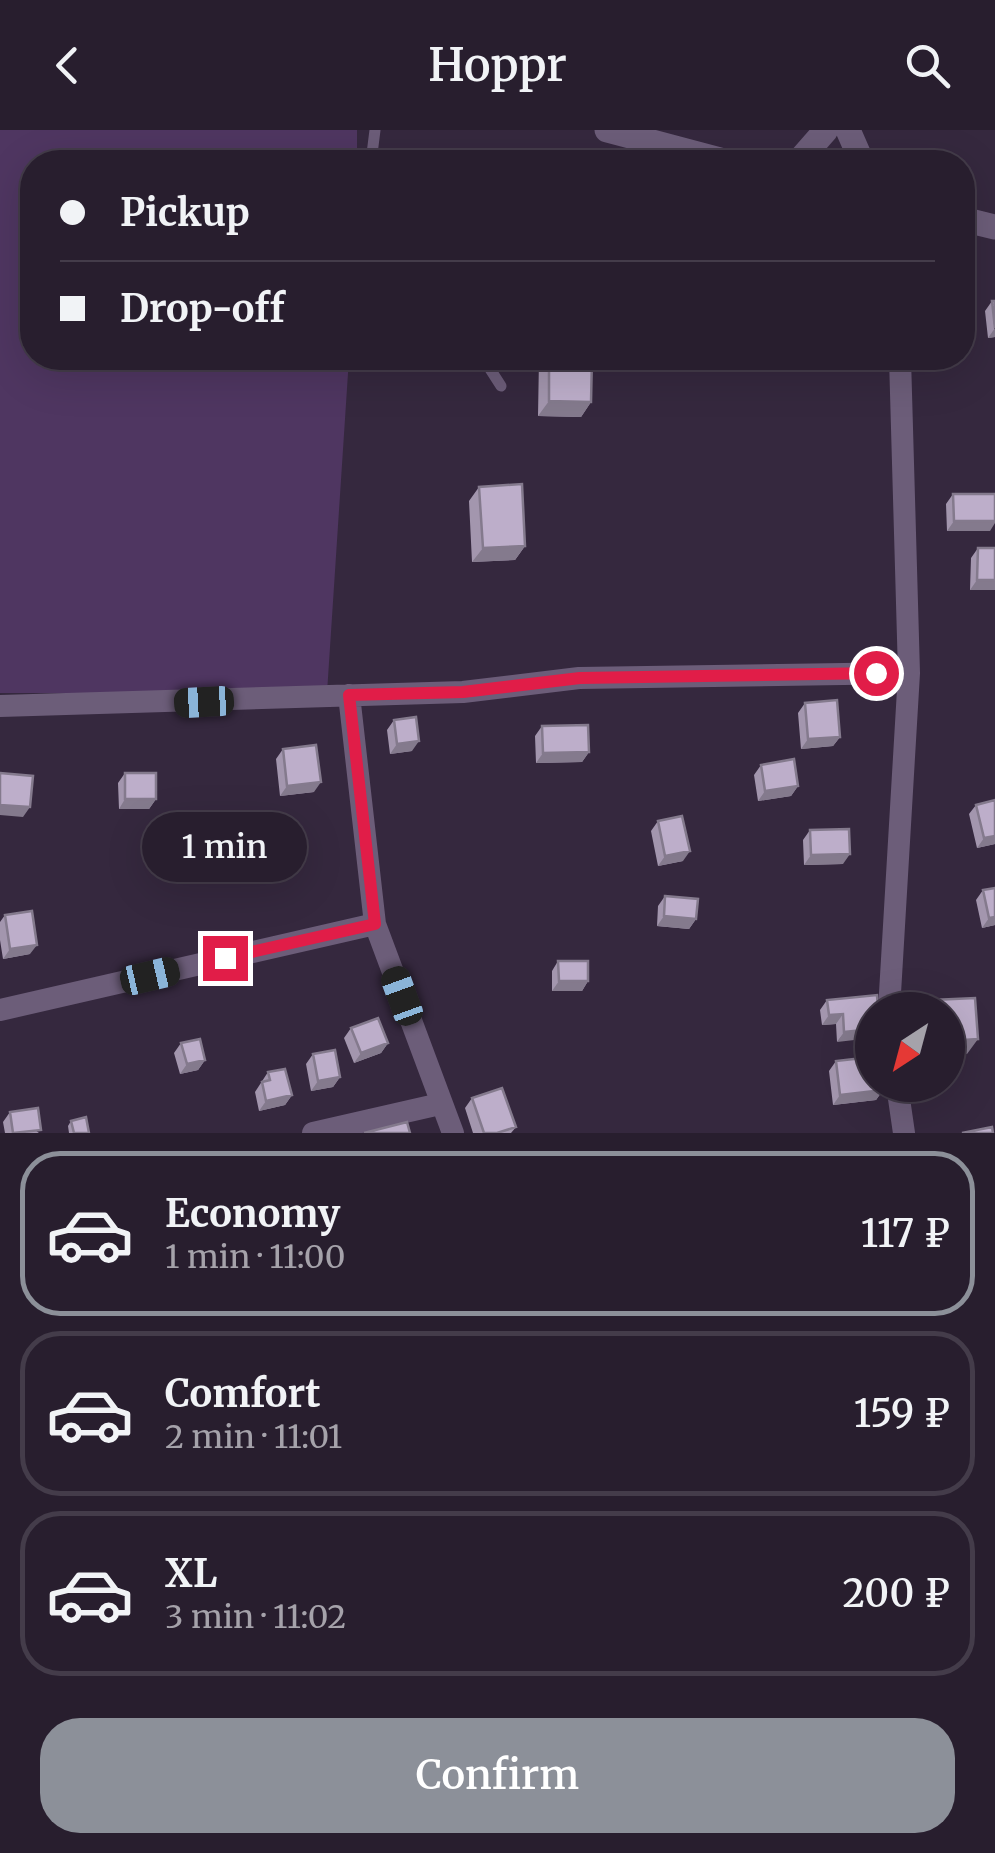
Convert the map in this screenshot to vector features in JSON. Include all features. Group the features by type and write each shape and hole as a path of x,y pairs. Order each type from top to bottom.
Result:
{"street":[{"path":"608,130 683,150"},
{"path":"808,150 826,130"},
{"path":"890,992 909,673 900,370"},
{"path":"0,706 463,692 598,678 909,673"},
{"path":"349,695 375,924 453,1133"},
{"path":"0,1010 375,924"},
{"path":"899,1102 904,1133"},
{"path":"312,1133 440,1104"}],"lane":[{"path":"490,370 500,386"}],"shaded area":[{"path":"0,130 357,130 357,150 20,150 20,370 348,370 327,693 0,693"}],"building":[{"path":"549,370 592,370 591,402 549,401"},
{"path":"522,484 525,546 483,548 479,487"},
{"path":"953,494 995,494 995,521 954,521"},
{"path":"978,548 995,548 995,580 977,580"},
{"path":"837,700 840,737 808,739 805,703"},
{"path":"416,717 419,741 397,744 394,720"},
{"path":"588,725 589,752 543,753 542,726"},
{"path":"316,745 321,782 287,786 283,749"},
{"path":"794,759 798,786 765,791 761,765"},
{"path":"0,773 33,776 30,807 0,805"},
{"path":"125,773 156,773 156,799 125,799"},
{"path":"995,800 995,836 984,838 976,805"},
{"path":"682,816 690,851 665,856 658,821"},
{"path":"849,829 850,854 811,855 810,830"},
{"path":"995,888 995,917 989,918 983,890"},
{"path":"665,896 698,899 696,919 664,916"},
{"path":"32,911 37,945 10,949 5,915"},
{"path":"558,961 588,961 588,981 559,981"},
{"path":"855,997 855,1031 844,1032 843,1014 829,1015 827,1000"},
{"path":"965,998 975,998 978,1039 965,1040"},
{"path":"378,1018 388,1043 361,1053 351,1028"},
{"path":"200,1039 205,1060 187,1064 181,1043"},
{"path":"335,1050 340,1077 318,1081 313,1054"},
{"path":"855,1059 855,1093 840,1095 836,1061"},
{"path":"285,1069 292,1095 266,1101 262,1082 270,1080 268,1072"},
{"path":"502,1088 516,1127 484,1133 472,1098"},
{"path":"38,1108 41,1130 13,1133 10,1112"},
{"path":"86,1117 89,1133 74,1133 71,1121"},
{"path":"407,1122 410,1133 364,1133"},
{"path":"992,1127 993,1133 962,1133"}],"route":[{"path":"225,958 375,924 349,695 463,692 580,678 742,672 876,673"}]}
